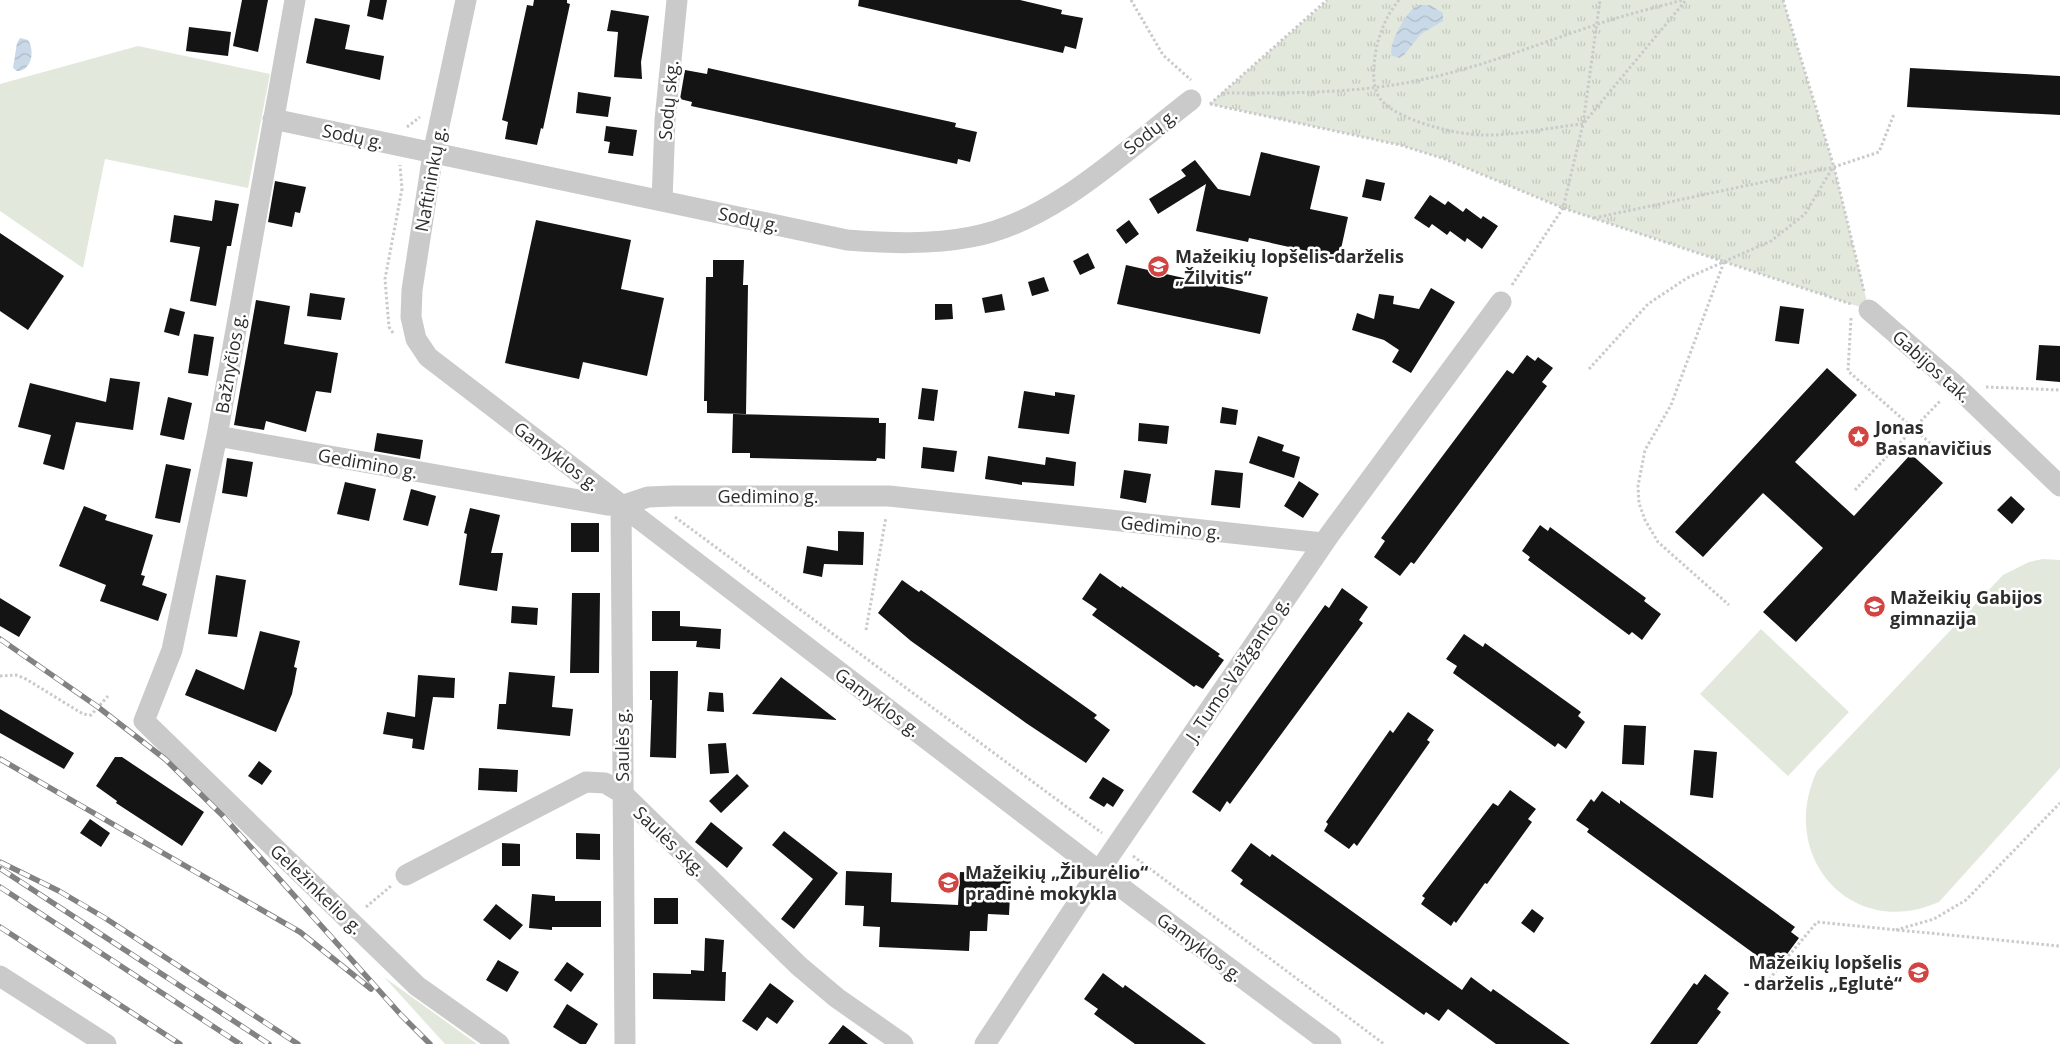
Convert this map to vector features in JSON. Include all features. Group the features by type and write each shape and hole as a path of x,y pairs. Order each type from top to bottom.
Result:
{"street":[{"name":"Bažnyčios g.","path":"144,721 172,650 217,436 295,0"},
{"name":"Naftininkų g.","path":"428,357 416,339 411,317 412,290 433,154 466,0"},
{"name":"Sodų skg.","path":"662,201 665,120 677,0"},
{"name":"Sodų g.","path":"273,119 847,240 888,243 972,237 1036,215 1066,197 1200,97"},
{"name":"J. Tumo-Vaižganto g.","path":"985,1044 1098,871 1323,543 1501,302"},
{"name":"Gabijos tak.","path":"1860,307 1955,386 2060,486"},
{"name":"Gamyklos g.","path":"428,357 1098,871 1331,1044"},
{"name":"Gedimino g.","path":"217,436 607,505 621,506 648,497 889,496 1323,543"},
{"name":"Saulės g.","path":"621,506 625,1044"},
{"name":"Geležinkelio g.","path":"144,721 417,986 499,1044"},
{"name":"Saulės skg.","path":"406,875 586,782 605,783 622,793 798,966 837,998 903,1044"},
{"path":"0,976 106,1044"}],"path":[{"path":"1131,0 1163,55 1200,97 1400,145 1445,158 1563,208 1860,307"},
{"path":"1222,93 1328,0"},
{"path":"1399,0 1382,30 1375,49 1373,69 1375,88 1379,98 1388,107 1413,118 1454,132 1484,135 1583,124 1684,0"},
{"path":"1501,302 1563,208 1583,124 1600,0"},
{"path":"1200,97 1222,93 1273,93 1375,88 1416,81 1476,66 1598,24 1684,0"},
{"path":"1783,0 1834,167 1860,307 1848,371 1938,450 1949,455 1960,456 1969,453 1997,426"},
{"path":"394,335 389,328 384,280 402,189 399,169 407,128 423,114"},
{"path":"1594,218 1834,167 1879,152 1894,114"},
{"path":"1590,369 1648,304 1687,278 1771,241 1805,214 1834,167"},
{"path":"1724,262 1671,405 1645,450 1638,486 1639,502 1645,520 1658,542 1729,605"},
{"path":"1855,490 1955,386 2060,390"},
{"path":"866,630 889,496"},
{"path":"648,497 1118,844 1384,1044"},
{"path":"0,676 16,675 26,679 83,714 90,715 108,696"},
{"path":"1894,931 1934,919 1966,900 2060,803"},
{"path":"1766,983 1817,922 2060,946"}],"green space":[{"path":"1328,0 1783,0 1834,167 1869,310 1563,208 1445,159 1400,145 1210,104"},
{"path":"138,46 270,74 248,188 105,159 83,268 0,211 0,84"},
{"path":"2043,559 2060,560 2060,768 1939,902 1907,911 1877,910 1851,900 1830,883 1815,860 1807,833 1807,803 1817,771 2003,575 2029,562"},
{"path":"1761,629 1849,712 1788,776 1700,694"},
{"path":"384,977 477,1044 445,1044"}],"water":[{"path":"1418,5 1430,5 1443,13 1443,21 1421,34 1400,58 1392,56 1392,44 1399,28"},
{"path":"20,38 28,40 32,54 26,68 17,71 13,68 17,43"}],"building":[{"path":"242,0 268,0 258,52 233,46"},
{"path":"370,0 387,0 383,20 367,16"},
{"path":"534,0 567,0 567,3 570,4 543,129 541,128 537,145 505,139 508,122 502,120 527,5 533,6"},
{"path":"859,0 1020,0 1062,10 1061,14 1083,18 1076,49 1065,46 1063,53 858,6"},
{"path":"611,10 649,16 641,62 642,79 614,77 618,32 607,31"},
{"path":"315,18 350,25 345,49 384,56 380,80 306,63"},
{"path":"189,27 231,32 228,56 186,51"},
{"path":"708,68 956,123 955,127 977,132 970,162 958,159 957,164 691,106 692,102 680,99 685,70 707,74"},
{"path":"1910,68 2060,76 2060,115 1907,107"},
{"path":"578,92 611,97 608,117 576,113"},
{"path":"606,126 637,130 633,156 608,153 610,142 604,141"},
{"path":"1261,152 1320,166 1310,209 1348,217 1339,258 1249,238 1248,242 1196,231 1206,184 1158,214 1149,199 1186,176 1181,170 1195,160 1218,189 1250,196"},
{"path":"1366,179 1385,183 1381,201 1362,197"},
{"path":"275,181 306,187 300,213 295,212 292,227 268,222"},
{"path":"1430,195 1445,205 1448,201 1463,212 1466,208 1481,219 1483,216 1498,226 1482,249 1467,238 1465,242 1450,231 1447,235 1432,224 1429,228 1414,218"},
{"path":"215,200 239,204 231,246 227,246 216,306 190,301 200,247 170,242 174,215 212,221"},
{"path":"536,220 631,240 621,289 664,298 647,376 583,362 579,379 505,363"},
{"path":"1129,220 1139,234 1126,244 1116,230"},
{"path":"0,233 64,276 28,330 0,311"},
{"path":"1088,253 1095,268 1080,275 1073,261"},
{"path":"713,260 744,260 743,285 748,285 746,414 707,413 707,401 704,401 706,277 713,277"},
{"path":"1126,265 1268,297 1260,334 1117,304"},
{"path":"1044,277 1049,291 1032,296 1028,282"},
{"path":"1431,288 1455,302 1411,373 1392,362 1399,350 1384,340 1352,330 1357,313 1374,319 1379,294 1394,296 1393,304 1419,309"},
{"path":"310,293 345,298 341,320 307,316"},
{"path":"1002,294 1005,310 985,313 982,298"},
{"path":"256,300 290,306 284,344 338,353 331,393 316,391 306,432 266,421 264,430 234,425"},
{"path":"935,304 952,304 953,319 935,320"},
{"path":"1780,306 1804,309 1799,344 1775,341"},
{"path":"170,308 185,312 179,336 164,332"},
{"path":"194,334 214,337 208,376 188,373"},
{"path":"2039,345 2060,346 2060,382 2036,380"},
{"path":"1527,355 1535,361 1538,357 1553,368 1542,382 1547,386 1414,564 1411,562 1400,576 1374,557 1385,541 1381,538 1507,370 1513,374"},
{"path":"1827,368 1857,395 1795,462 1854,516 1911,454 1943,483 1796,642 1763,612 1823,548 1763,493 1703,557 1675,532"},
{"path":"110,378 140,382 133,430 76,422 64,470 43,464 51,435 18,427 30,383 106,402"},
{"path":"922,388 938,390 934,421 918,419"},
{"path":"1024,391 1055,396 1055,392 1075,395 1069,434 1018,428"},
{"path":"168,397 192,403 184,440 160,435"},
{"path":"1222,407 1238,410 1236,425 1220,423"},
{"path":"733,414 879,418 879,423 886,423 885,459 877,458 876,461 750,458 750,453 732,453"},
{"path":"1139,423 1169,426 1167,444 1138,441"},
{"path":"377,433 423,440 420,459 374,451"},
{"path":"1258,436 1284,445 1282,451 1300,457 1294,478 1249,463"},
{"path":"923,447 957,451 954,472 921,468"},
{"path":"988,456 1045,465 1046,457 1076,462 1074,486 1022,482 1022,485 985,479"},
{"path":"227,458 253,462 247,497 222,493"},
{"path":"166,464 191,469 180,523 155,518"},
{"path":"1124,470 1151,474 1146,503 1120,498"},
{"path":"1215,470 1243,473 1240,508 1211,505"},
{"path":"1299,481 1319,494 1303,518 1284,506"},
{"path":"345,482 376,489 369,521 337,514"},
{"path":"411,489 436,496 428,526 403,520"},
{"path":"2011,496 2025,509 2012,524 1997,510"},
{"path":"84,506 107,515 105,520 153,535 141,575 145,576 142,585 167,594 158,621 100,601 106,585 59,566"},
{"path":"470,508 500,515 491,553 503,553 497,591 459,585 467,534 464,533"},
{"path":"571,523 599,523 599,552 571,552"},
{"path":"1540,525 1548,531 1550,527 1646,598 1644,601 1661,614 1642,640 1632,632 1629,635 1528,560 1530,557 1522,551"},
{"path":"838,531 864,532 863,565 824,564 822,577 803,573 807,546 838,551"},
{"path":"1100,573 1121,588 1122,586 1220,654 1218,656 1224,660 1203,689 1196,685 1194,687 1092,615 1097,609 1082,599"},
{"path":"216,575 246,580 237,637 208,634"},
{"path":"902,580 919,592 921,590 1097,715 1094,718 1110,730 1086,763 1026,723 911,641 878,613"},
{"path":"1342,588 1368,607 1359,620 1363,623 1230,804 1227,801 1220,812 1192,792 1325,605 1329,608"},
{"path":"572,593 600,593 599,673 570,673"},
{"path":"0,598 31,617 19,637 0,626"},
{"path":"512,606 538,608 537,625 511,623"},
{"path":"652,611 680,611 680,626 721,629 720,649 696,647 697,641 652,641"},
{"path":"260,631 300,641 294,667 297,668 292,694 276,732 185,695 196,669 244,690"},
{"path":"1464,634 1483,647 1485,643 1581,712 1578,716 1585,722 1566,749 1558,743 1555,747 1453,673 1457,666 1446,659"},
{"path":"650,671 678,671 676,758 650,757 652,700 650,700"},
{"path":"509,672 555,676 552,707 573,709 570,736 497,729 499,704 506,704"},
{"path":"418,675 455,678 454,698 433,697 424,750 412,748 413,739 383,734 387,712 415,717"},
{"path":"781,677 837,720 752,714"},
{"path":"709,692 723,693 724,712 707,711"},
{"path":"0,709 74,753 64,769 0,733"},
{"path":"1408,712 1434,730 1427,740 1430,742 1357,846 1354,843 1349,849 1324,831 1328,824 1326,822 1390,730 1393,733"},
{"path":"1624,725 1646,726 1644,765 1622,764"},
{"path":"726,743 729,773 710,774 708,744"},
{"path":"1694,750 1717,752 1713,798 1690,795"},
{"path":"115,757 122,757 204,812 182,846 116,803 117,801 96,786"},
{"path":"259,761 272,771 262,785 248,776"},
{"path":"479,768 518,770 517,792 478,790"},
{"path":"737,774 749,786 721,813 709,801"},
{"path":"1103,777 1124,790 1113,807 1107,803 1104,807 1089,798"},
{"path":"1510,790 1536,809 1528,819 1532,822 1487,884 1485,883 1456,923 1454,921 1451,926 1421,904 1425,898 1422,896 1493,803 1498,806"},
{"path":"1602,791 1620,804 1620,800 1795,927 1791,932 1799,938 1779,965 1770,959 1767,963 1587,832 1589,829 1576,820 1591,799 1594,802"},
{"path":"90,819 110,833 101,847 80,833"},
{"path":"711,822 743,848 727,868 695,842"},
{"path":"784,831 838,873 794,929 781,919 813,879 772,845"},
{"path":"576,833 600,834 600,860 576,859"},
{"path":"502,843 520,844 520,866 502,866"},
{"path":"1251,843 1270,857 1272,854 1462,990 1471,977 1491,992 1493,989 1570,1044 1496,1044 1448,1009 1439,1021 1426,1012 1424,1015 1240,884 1243,880 1231,871"},
{"path":"846,871 892,873 891,902 958,905 960,872 1011,874 1009,915 988,914 987,931 970,931 969,951 879,947 880,927 863,926 864,906 845,905"},
{"path":"532,894 555,896 555,901 601,901 601,927 552,927 552,930 529,928"},
{"path":"654,898 678,898 678,924 654,924"},
{"path":"496,904 523,925 510,940 483,920"},
{"path":"1532,909 1544,918 1534,933 1521,923"},
{"path":"705,938 724,940 722,972 726,972 725,1001 653,999 653,973 691,974 691,970 704,971"},
{"path":"498,960 519,972 507,992 486,980"},
{"path":"567,962 584,974 571,992 554,980"},
{"path":"1103,973 1123,988 1125,985 1206,1044 1135,1044 1094,1014 1098,1009 1084,999"},
{"path":"1705,974 1729,993 1717,1009 1721,1012 1697,1044 1650,1044 1694,983 1697,985"},
{"path":"770,983 794,1001 777,1024 767,1017 757,1031 742,1021"},
{"path":"567,1004 598,1024 586,1044 580,1044 553,1027"},
{"path":"843,1025 868,1044 828,1044"}],"railway":[{"path":"0,639 98,707 165,759 223,816 401,1015 430,1044"},
{"path":"0,759 300,932 371,989"},
{"path":"0,862 59,891 105,918 298,1044"},
{"path":"1,869 269,1044"},
{"path":"0,887 240,1044"},
{"path":"0,927 180,1044"}],"place":[{"name":"Mažeikių lopšelis-darželis „Žilvitis“","path":"1159,266"},
{"name":"Jonas Basanavičius","path":"1859,437"},
{"name":"Mažeikių Gabijos gimnazija","path":"1874,607"},
{"name":"Mažeikių „Žiburėlio“ pradinė mokykla","path":"949,882"},
{"name":"Mažeikių lopšelis - darželis „Eglutė“","path":"1918,972"}]}
